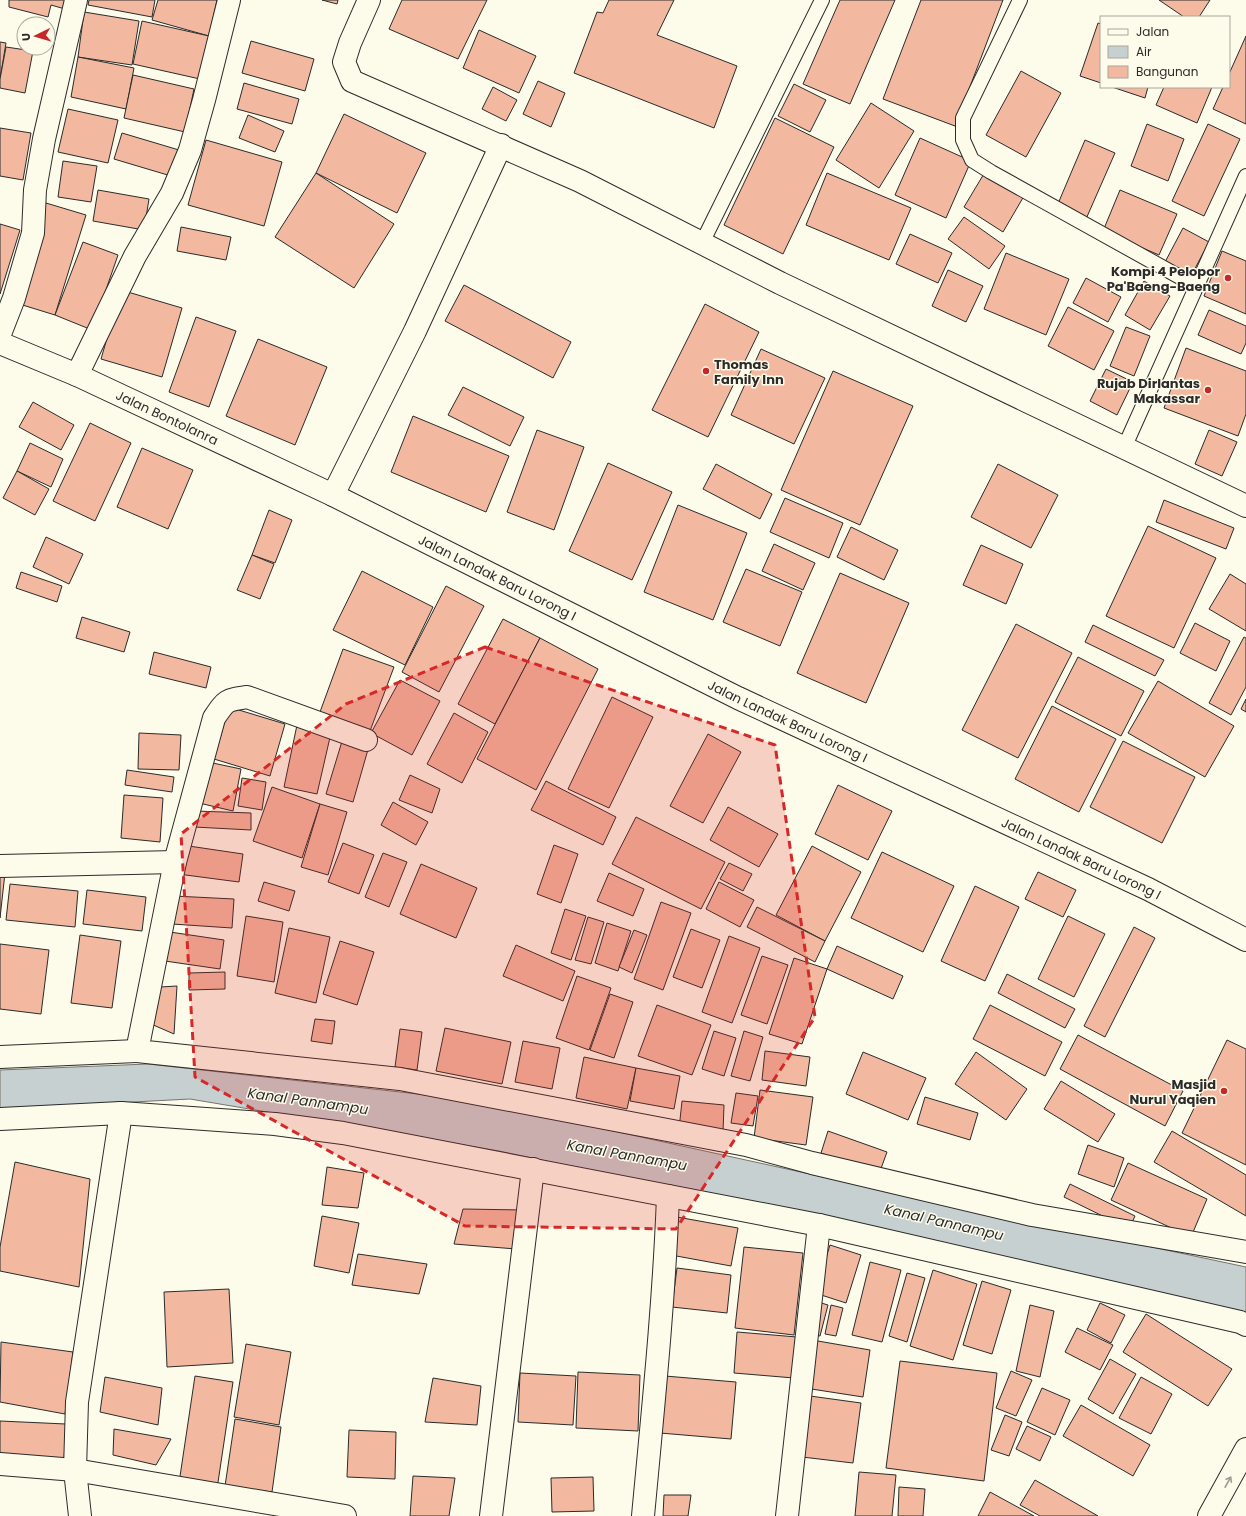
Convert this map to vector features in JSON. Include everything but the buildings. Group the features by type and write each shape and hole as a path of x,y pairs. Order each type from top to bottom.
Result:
{"street":[{"path":"0,334 14,298 33,233 35,190 44,139 76,0"},
{"path":"76,375 135,256 172,193 190,150 229,0"},
{"path":"369,0 350,43 344,62 352,81 501,145 580,181 780,283 1246,506"},
{"path":"332,494 414,331 501,145"},
{"name":"Jalan Bontolanra","path":"0,343 76,375 332,494"},
{"name":"Jalan Landak Baru Lorong I","path":"332,494 738,698 1148,889 1246,940"},
{"path":"137,1050 175,862 214,718 222,705 230,699 247,697 366,740"},
{"path":"0,866 175,862"},
{"path":"0,1057 137,1050 400,1079 746,1145 1032,1215 1246,1252"},
{"path":"80,1516 74,1470 77,1402 121,1113"},
{"path":"0,1118 121,1113 275,1124 343,1133 819,1225 1240,1322 1246,1325"},
{"path":"491,1516 533,1169"},
{"path":"643,1516 656,1384 666,1247 668,1196"},
{"path":"787,1516 819,1225"},
{"path":"1209,1516 1246,1449"},
{"path":"0,1464 74,1470 345,1516"}],"lane":[{"path":"702,243 822,0"},
{"path":"1020,0 963,118 963,140 972,160 990,172 1196,286"},
{"path":"1124,448 1246,176"}],"highlighted area":[{"path":"485,647 775,745 815,1017 676,1229 465,1226 195,1077 181,834 346,704"}],"water":[{"name":"Kanal Pannampu","path":"148,1064 472,1100 860,1185 1246,1267 1246,1316 887,1233 499,1151 190,1099 0,1109 0,1070"}],"place":[{"name":"Kompi 4 Pelopor Pa'Baeng-Baeng","path":"1228,278"},
{"name":"Thomas Family Inn","path":"706,371"},
{"name":"Rujab Dirlantas Makassar","path":"1208,390"},
{"name":"Masjid Nurul Yaqien","path":"1224,1091"}]}
